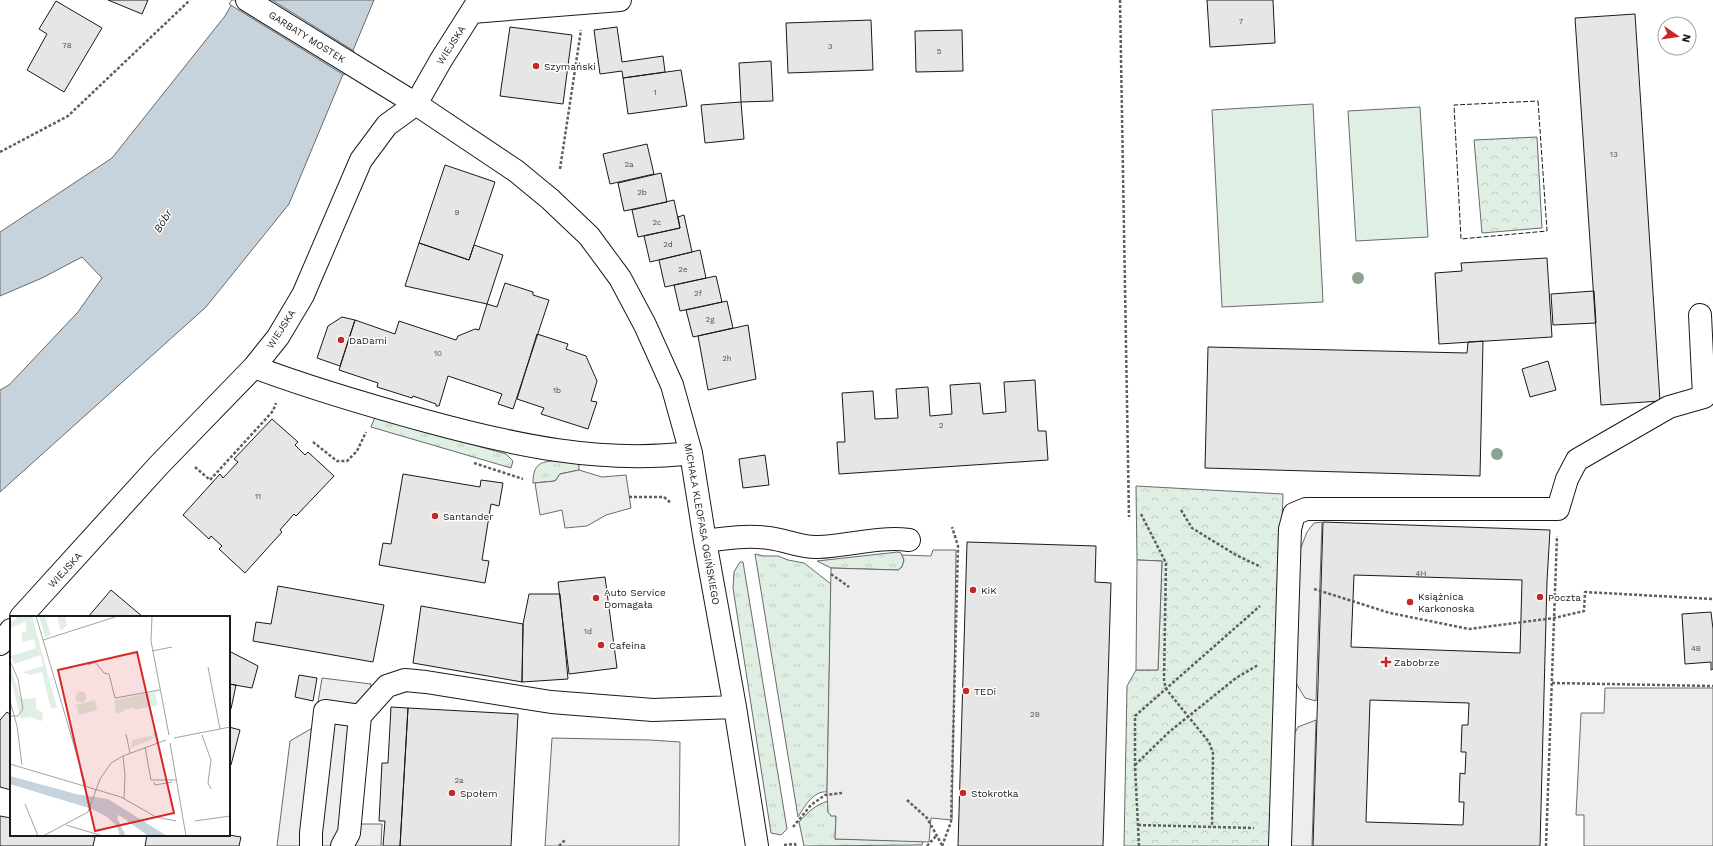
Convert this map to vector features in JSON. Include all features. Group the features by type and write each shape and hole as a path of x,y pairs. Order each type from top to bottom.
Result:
{"street":[{"name":"GARBATY MOSTEK","path":"247,0 366,73"},
{"path":"475,6 620,0"},
{"name":"WIEJSKA","path":"22,616 159,466 254,367 278,336 303,295 361,160 387,125 416,104 441,60 475,6"},
{"name":"MICHAŁA KLEOFASA OGIŃSKIEGO","path":"366,73 416,104 516,171 550,199 588,236 620,278 645,325 672,385 691,453 705,541 735,707 757,846"},
{"path":"1280,837 1290,529 1294,514 1306,509 1558,509 1567,478 1577,460 1669,407 1704,397 1700,315"},
{"path":"254,367 286,379 375,407 492,439 573,453 672,456 691,453"},
{"path":"705,541 744,536 771,538 816,548 896,538 909,540"},
{"path":"0,644 10,631"},
{"path":"342,846 348,833 360,716 387,686 405,680 569,703 653,710 735,707"},
{"path":"311,846 311,833 325,711 360,716"}],"path":[{"path":"0,152 68,116 156,34 190,0"},
{"path":"1120,0 1129,517"},
{"path":"560,168 584,2"},
{"path":"210,480 273,411 286,379"},
{"path":"313,442 337,461 347,461 357,451 375,407"},
{"path":"630,498 664,498 675,506"},
{"path":"1546,846 1558,509"},
{"path":"1180,510 1192,528 1236,555 1288,580 1390,613 1469,628 1554,618 1584,611 1585,592 1713,599"},
{"path":"1142,514 1166,563 1164,680 1166,689 1209,742 1214,753 1212,827"},
{"path":"942,846 951,822 958,546 952,527"},
{"path":"1139,846 1135,766 1135,716 1288,580"},
{"path":"1135,766 1169,732 1236,678 1286,648"},
{"path":"1552,683 1713,686"},
{"path":"793,827 811,805 825,796 842,793"},
{"path":"907,800 926,818 942,846"},
{"path":"1138,826 1212,827 1280,837"},
{"path":"927,846 936,836"},
{"path":"559,846 566,839"},
{"path":"782,845 795,844 796,846"}],"green space":[{"path":"1313,104 1323,302 1222,307 1212,110"},
{"path":"1420,107 1428,237 1356,241 1348,111"},
{"path":"1537,137 1542,228 1482,233 1474,140"},
{"path":"375,417 506,454 513,461 511,468 371,427"},
{"path":"565,460 579,461 579,470 560,474 555,481 533,483 535,470 542,463"},
{"path":"1136,486 1283,494 1271,846 1124,846 1127,686 1136,670 1158,670 1162,561 1137,560"},
{"path":"898,552 901,553 904,560 902,567 898,570 831,568 817,561"},
{"path":"755,554 764,556 778,556 788,560 804,563 831,584 827,792 822,792 814,796 806,804 798,817"},
{"path":"740,562 743,562 787,829 781,835 771,833 733,588 734,572"},
{"path":"828,801 828,812 836,816 835,839 923,841 922,845 804,846 799,822 812,809"}],"shaded area":[{"path":"579,470 602,477 626,475 631,508 606,515 587,526 565,528 562,510 540,515 535,483 555,481 560,474"},
{"path":"1322,522 1316,701 1305,698 1297,685 1295,675 1298,555 1307,532 1314,523"},
{"path":"933,550 956,550 952,820 931,818 929,842 835,839 836,816 831,816 828,812 827,792 831,568 898,570 902,567 904,560 902,555 931,556"},
{"path":"1137,560 1162,561 1158,670 1136,670"},
{"path":"322,678 371,684 357,824 382,824 381,846 277,846 290,741 314,727"},
{"path":"1605,688 1713,688 1713,846 1584,846 1584,815 1576,815 1581,713 1604,713"},
{"path":"1316,720 1312,846 1288,846 1291,740 1298,727"},
{"path":"552,738 680,742 679,846 545,846"}],"water":[{"name":"Bóbr","path":"234,0 374,0 289,204 206,307 0,492 0,390 9,385 78,312 102,278 82,257 42,278 0,296 0,232 112,158 225,16"}],"pier":[{"path":"232,0 272,0 354,51 344,75 229,4"}],"building":[{"path":"108,0 148,0 142,14"},
{"path":"1207,0 1273,0 1275,43 1210,47"},
{"path":"56,1 102,28 64,92 27,70 47,34 39,29"},
{"path":"1635,14 1660,401 1601,405 1575,18"},
{"path":"871,20 873,70 788,73 786,23"},
{"name":"Szymański","path":"510,27 572,35 563,104 500,96"},
{"path":"617,27 622,62 663,56 665,72 623,78 622,71 600,74 594,30"},
{"path":"962,30 963,71 916,72 915,31"},
{"path":"771,61 773,101 741,102 739,63"},
{"path":"681,70 687,106 628,114 623,78"},
{"path":"741,102 744,139 705,143 701,105"},
{"path":"647,144 654,174 610,184 603,154"},
{"path":"445,165 495,182 469,260 419,243"},
{"path":"661,173 667,202 624,211 618,183"},
{"path":"674,200 680,228 638,237 632,210"},
{"path":"684,215 692,252 650,262 644,236 680,228 678,217"},
{"path":"419,243 469,260 474,245 503,255 487,304 405,286"},
{"path":"700,250 706,278 665,287 659,260"},
{"path":"1547,258 1552,337 1439,344 1435,273 1462,271 1461,263"},
{"path":"716,276 722,302 680,311 674,285"},
{"path":"505,283 533,292 533,295 549,300 513,409 498,404 502,394 448,376 439,406 436,406 436,404 413,396 412,398 377,387 378,383 339,370 355,320 395,334 399,321 456,340 458,336 475,329 479,330 487,304 497,307"},
{"path":"1594,291 1596,323 1553,325 1551,294"},
{"path":"727,301 733,328 693,337 686,310"},
{"path":"342,317 355,320 340,366 317,358 328,326"},
{"path":"748,325 756,379 708,390 698,336"},
{"path":"537,334 568,344 566,349 586,356 597,381 591,401 597,402 588,429 541,414 544,408 517,399"},
{"path":"1483,341 1480,476 1205,468 1208,347 1467,353 1468,342"},
{"path":"1548,361 1556,390 1530,397 1522,369"},
{"path":"1035,380 1038,431 1046,431 1048,460 839,474 837,442 845,442 842,393 873,391 875,419 898,418 896,389 928,387 930,416 952,414 950,385 980,383 983,414 1006,412 1004,382"},
{"path":"272,419 298,442 295,445 305,455 308,452 334,476 296,516 294,514 280,530 282,532 245,573 219,549 222,546 211,536 209,539 183,515 220,474 223,478 238,462 234,459"},
{"path":"765,455 769,485 743,488 739,459"},
{"path":"403,474 480,487 481,480 503,483 499,506 491,504 482,560 489,561 485,583 379,565 383,543 391,544"},
{"path":"1323,522 1550,530 1547,581 1540,846 1313,846","holes":["1354,575 1522,580 1520,653 1351,647","1370,700 1469,703 1468,725 1462,725 1461,752 1466,752 1465,774 1460,773 1459,802 1464,802 1463,825 1366,822"]},
{"path":"967,542 1096,546 1095,582 1111,583 1103,846 958,846"},
{"path":"605,577 617,668 569,674 558,582"},
{"path":"278,586 384,605 373,662 253,641 256,622 271,624"},
{"path":"111,590 142,616 89,616"},
{"path":"529,594 560,594 568,679 522,682 523,624"},
{"path":"421,606 523,624 522,682 413,663"},
{"path":"1711,612 1713,629 1713,669 1711,670 1711,662 1685,664 1682,614"},
{"path":"230,652 258,666 252,688 230,684"},
{"path":"299,675 317,678 313,701 295,697"},
{"path":"230,684 236,685 230,709"},
{"path":"391,707 408,708 400,846 383,846 385,821 379,821 382,763 388,763"},
{"path":"408,708 518,714 511,846 400,846"},
{"path":"7,712 10,714 10,790 0,787 0,720"},
{"path":"230,727 240,730 230,764"},
{"path":"0,816 10,818 10,836 95,837 93,846 0,846"},
{"path":"230,835 241,837 239,846 145,846 147,836"}],"fence":[{"path":"1538,101 1547,231 1461,239 1454,105 1538,101"}],"place":[{"name":"Szymański","path":"536,66"},
{"name":"DaDami","path":"341,340"},
{"name":"Santander","path":"435,516"},
{"name":"KiK","path":"973,590"},
{"name":"Poczta","path":"1540,597"},
{"name":"Auto Service Domagała","path":"596,598"},
{"name":"Książnica Karkonoska","path":"1410,602"},
{"name":"Cafeina","path":"601,645"},
{"name":"Zabobrze","path":"1386,662"},
{"name":"TEDi","path":"966,691"},
{"name":"Społem","path":"452,793"},
{"name":"Stokrotka","path":"963,793"}]}
